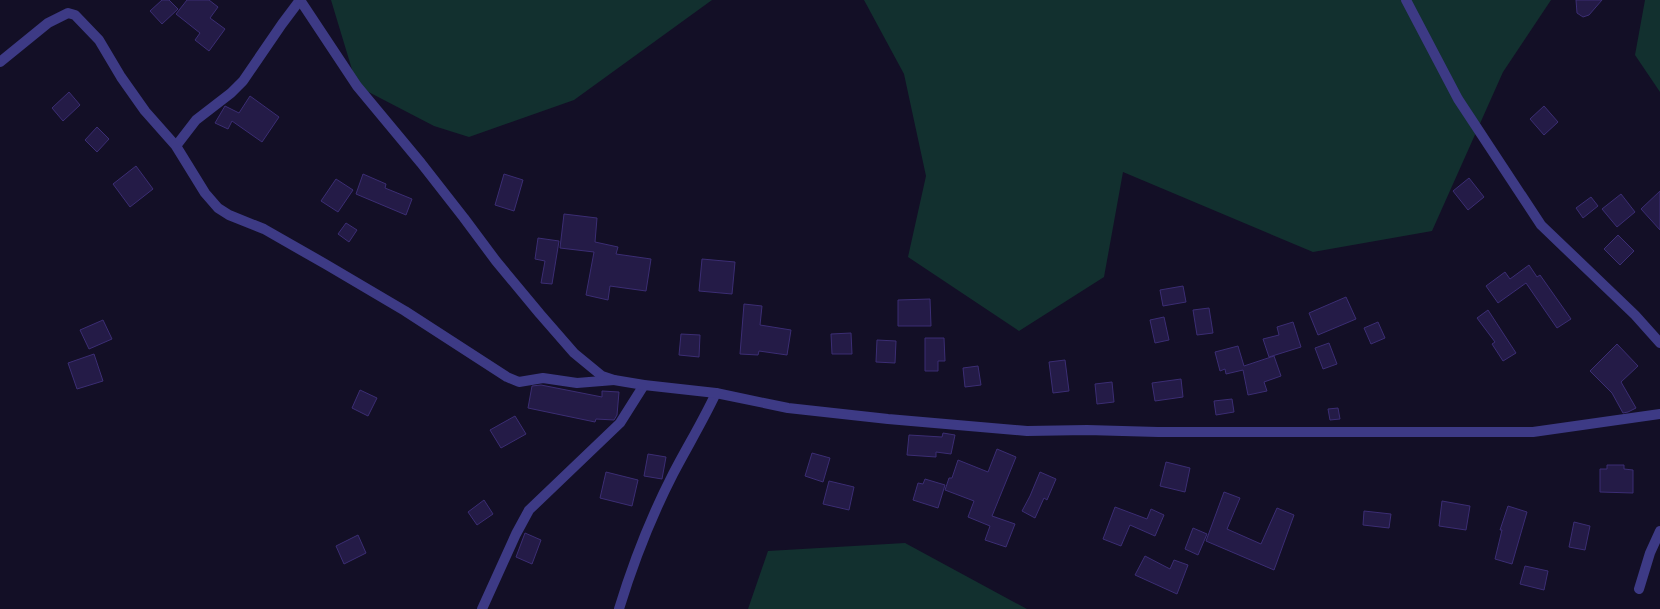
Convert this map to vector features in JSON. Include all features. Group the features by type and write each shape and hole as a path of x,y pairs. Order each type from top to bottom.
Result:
{"street":[{"path":"176,146 196,120 231,93 243,81 300,0 357,86 421,163 496,261 540,314 579,357 602,376 614,380 716,393 788,408 888,419 1027,431 1533,432 1660,414"},
{"path":"1406,0 1458,99 1541,225 1635,315 1660,343"},
{"path":"0,62 48,22 68,13 75,14 98,40 121,77 145,111 176,146 205,193 218,208 229,215 264,229 333,268 405,311 469,354 507,377 520,382 543,378 577,383 614,380"},
{"path":"482,609 516,534 529,510 620,423 644,385"},
{"path":"619,609 634,564 647,532 673,475 716,393"},
{"path":"1639,589 1650,553 1660,531"}],"green space":[{"path":"331,0 712,0 574,100 469,137 434,126 357,86"},
{"path":"864,0 1551,0 1503,72 1432,231 1313,252 1123,172 1104,277 1019,331 908,257 926,176 904,74"},
{"path":"1645,0 1660,0 1660,92 1635,55"},
{"path":"905,543 1027,609 748,609 768,551"}],"building":[{"path":"162,0 169,0 178,9 162,24 150,11"},
{"path":"187,0 209,0 218,7 210,18 225,29 209,51 195,40 200,33 176,14"},
{"path":"1576,0 1602,0 1589,15 1583,17 1577,13"},
{"path":"69,92 80,105 63,121 52,108"},
{"path":"250,96 279,117 262,142 232,121 228,129 215,123 225,106 239,113"},
{"path":"1544,106 1558,122 1544,135 1530,119"},
{"path":"97,127 109,139 97,152 85,140"},
{"path":"136,166 153,189 130,207 113,184"},
{"path":"363,174 386,184 385,188 412,199 406,215 356,194"},
{"path":"504,174 523,180 514,211 495,205"},
{"path":"1469,178 1484,197 1468,210 1453,191"},
{"path":"336,179 353,190 338,212 321,201"},
{"path":"1660,191 1660,230 1641,209"},
{"path":"1621,194 1635,212 1617,227 1602,209"},
{"path":"1591,197 1598,206 1583,218 1576,208"},
{"path":"564,214 597,218 595,242 618,247 616,254 651,259 646,291 610,286 608,300 586,295 594,252 560,248"},
{"path":"346,223 357,230 349,242 338,234"},
{"path":"1618,235 1634,251 1620,265 1604,249"},
{"path":"538,238 559,241 552,284 541,283 545,261 535,259"},
{"path":"702,259 735,262 732,294 699,291"},
{"path":"1529,265 1537,277 1540,275 1571,319 1557,328 1526,283 1498,303 1486,286 1505,272 1510,279"},
{"path":"1183,286 1186,302 1163,306 1160,290"},
{"path":"1346,297 1356,319 1318,335 1309,313"},
{"path":"930,299 931,326 898,326 898,300"},
{"path":"744,304 762,306 760,325 791,330 787,355 759,351 758,355 740,354"},
{"path":"1209,308 1213,333 1197,335 1193,310"},
{"path":"1488,310 1516,353 1503,361 1492,344 1495,342 1477,318"},
{"path":"1164,317 1169,340 1155,343 1150,320"},
{"path":"103,320 112,339 89,349 80,330"},
{"path":"1293,322 1301,347 1269,357 1263,339 1279,335 1277,327"},
{"path":"1378,322 1385,338 1371,344 1364,328"},
{"path":"851,333 852,354 832,354 831,334"},
{"path":"681,334 700,335 699,357 679,355"},
{"path":"925,338 944,338 945,361 938,361 938,371 925,371"},
{"path":"877,340 896,341 895,363 876,362"},
{"path":"1329,343 1337,364 1323,369 1315,348"},
{"path":"1617,344 1638,366 1621,382 1636,408 1623,413 1612,393 1590,371"},
{"path":"1238,346 1244,366 1274,356 1281,376 1264,382 1267,391 1248,395 1243,370 1226,374 1225,369 1220,371 1215,352"},
{"path":"94,354 103,381 77,389 68,363"},
{"path":"1065,360 1069,391 1053,393 1049,362"},
{"path":"978,366 981,385 965,387 963,368"},
{"path":"1181,379 1183,397 1155,401 1152,383"},
{"path":"1112,382 1114,402 1097,404 1095,384"},
{"path":"541,385 602,397 602,391 619,392 617,415 614,420 596,419 595,422 528,408 532,386"},
{"path":"360,390 377,398 368,416 352,408"},
{"path":"1232,399 1234,412 1216,415 1214,401"},
{"path":"1338,408 1340,419 1330,420 1328,409"},
{"path":"515,416 526,434 501,448 490,430"},
{"path":"943,433 955,435 951,454 936,452 936,457 907,455 909,435 942,437"},
{"path":"997,449 1016,457 992,516 1015,524 1006,547 985,540 990,526 968,517 974,501 945,490 949,478 952,478 958,460 988,472"},
{"path":"812,453 830,458 823,482 805,476"},
{"path":"648,454 666,457 662,479 644,476"},
{"path":"1166,462 1190,468 1185,492 1160,486"},
{"path":"1607,465 1624,465 1624,469 1633,470 1633,493 1600,492 1600,469 1607,469"},
{"path":"606,472 638,480 632,506 600,498"},
{"path":"1040,472 1056,479 1047,500 1044,498 1035,518 1022,511"},
{"path":"925,479 945,485 938,508 913,500 918,483 923,484"},
{"path":"829,481 854,487 849,510 823,504"},
{"path":"1224,492 1240,498 1227,529 1261,544 1277,508 1294,515 1274,570 1206,541"},
{"path":"484,500 493,514 477,525 468,512"},
{"path":"1442,501 1470,506 1466,530 1439,526"},
{"path":"1508,506 1527,512 1512,564 1495,559 1502,530 1500,530"},
{"path":"1115,507 1147,519 1151,509 1164,515 1155,536 1130,525 1121,546 1103,539"},
{"path":"1364,511 1391,514 1389,528 1363,525"},
{"path":"1574,522 1590,526 1585,550 1569,547"},
{"path":"1193,528 1207,534 1198,555 1185,549"},
{"path":"525,533 541,540 532,564 516,557"},
{"path":"358,535 366,553 344,564 336,546"},
{"path":"1145,556 1170,569 1174,560 1188,565 1177,594 1135,575"},
{"path":"1525,566 1548,571 1544,590 1520,584"}]}
